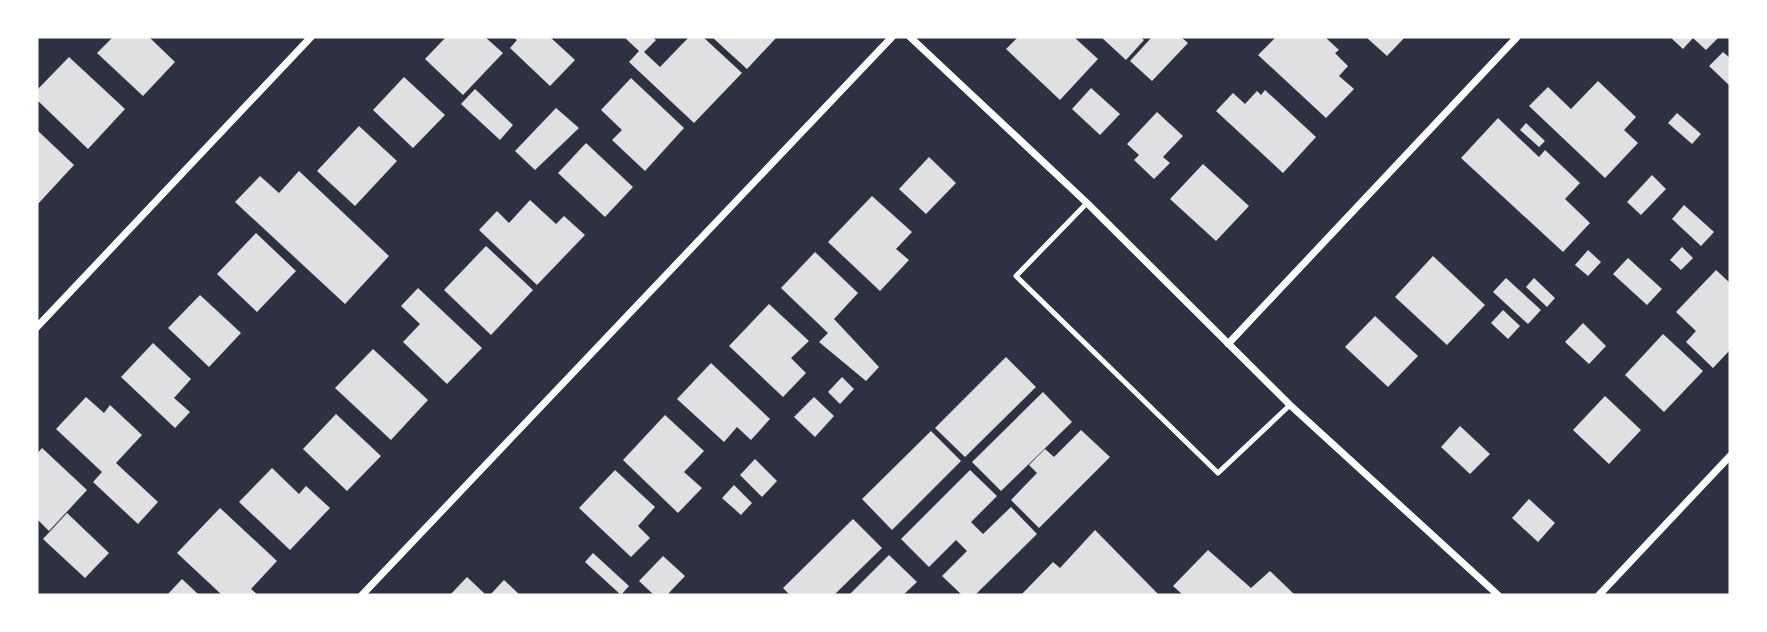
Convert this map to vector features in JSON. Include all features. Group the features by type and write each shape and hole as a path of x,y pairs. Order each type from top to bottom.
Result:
{"street":[{"path":"37,327 311,37"},
{"path":"362,595 891,37"},
{"path":"910,37 1087,203 1290,405 1498,595"},
{"path":"1228,344 1517,37"},
{"path":"1600,595 1730,456"}],"lane":[{"path":"1087,203 1016,276 1219,473 1290,405"}],"building":[{"path":"113,37 149,37 175,62 143,96 97,53"},
{"path":"446,37 485,37 503,53 463,95 425,59"},
{"path":"513,37 550,37 575,60 550,86 510,48 517,40"},
{"path":"624,37 652,37 656,40 644,52 660,67 689,37 703,37 742,73 694,123 629,62 639,51"},
{"path":"712,37 777,37 747,69"},
{"path":"1018,37 1074,37 1098,59 1060,100 1006,49"},
{"path":"1101,37 1140,37 1144,40 1126,60"},
{"path":"1152,37 1181,37 1188,43 1152,81 1130,61"},
{"path":"1276,37 1325,37 1339,50 1335,53 1348,66 1339,76 1354,89 1326,118 1258,55"},
{"path":"1366,37 1405,37 1387,56"},
{"path":"1670,37 1719,37 1706,50 1693,38 1683,49"},
{"path":"1723,52 1730,58 1730,86 1709,66"},
{"path":"69,57 125,109 88,149 37,100 37,90"},
{"path":"404,77 445,115 413,148 373,110"},
{"path":"631,78 684,128 645,171 612,140 622,130 601,110"},
{"path":"1598,81 1636,117 1624,130 1638,143 1605,178 1529,106 1548,87 1571,109"},
{"path":"1091,88 1120,114 1100,135 1072,109"},
{"path":"475,89 513,125 500,140 461,104"},
{"path":"1265,90 1316,137 1283,173 1216,111 1233,93 1245,104 1257,91 1261,95"},
{"path":"556,108 579,128 535,170 515,151"},
{"path":"1157,112 1183,136 1163,157 1170,163 1154,179 1134,160 1139,155 1127,144"},
{"path":"1677,113 1701,134 1692,144 1668,123"},
{"path":"1498,118 1539,157 1545,150 1580,183 1565,199 1590,223 1563,252 1461,158"},
{"path":"1526,123 1545,141 1539,147 1520,130"},
{"path":"359,126 397,161 355,206 317,171"},
{"path":"37,130 74,165 37,205"},
{"path":"586,143 633,187 605,217 558,173"},
{"path":"929,157 956,183 926,214 899,189"},
{"path":"1203,164 1249,206 1216,241 1170,199"},
{"path":"299,171 389,256 345,304 235,202 260,176 279,193"},
{"path":"1652,175 1666,189 1641,215 1627,202"},
{"path":"872,196 912,232 896,249 909,260 880,291 828,242"},
{"path":"530,200 556,224 564,216 585,235 537,285 479,230 497,211 509,223"},
{"path":"1684,205 1714,232 1701,246 1672,219"},
{"path":"256,233 296,271 257,312 217,274"},
{"path":"486,246 533,290 491,335 444,290"},
{"path":"1682,247 1693,258 1681,270 1670,260"},
{"path":"1588,250 1601,262 1588,276 1575,265"},
{"path":"815,252 858,293 834,319 879,367 866,381 819,342 828,333 781,288"},
{"path":"1433,256 1485,305 1447,345 1395,297"},
{"path":"1628,258 1662,289 1647,305 1613,274"},
{"path":"1716,270 1730,283 1730,350 1713,368 1686,342 1696,331 1676,312"},
{"path":"1506,278 1541,310 1528,324 1493,292"},
{"path":"1534,278 1555,298 1547,307 1526,287"},
{"path":"418,288 482,348 447,384 403,342 420,324 401,306"},
{"path":"200,295 241,333 209,367 168,328"},
{"path":"769,304 809,341 791,358 806,373 783,397 729,346"},
{"path":"1503,310 1520,326 1508,339 1491,323"},
{"path":"1375,316 1418,356 1388,387 1345,347"},
{"path":"1583,323 1606,346 1589,364 1565,342"},
{"path":"1663,334 1703,371 1664,412 1625,375"},
{"path":"153,343 191,379 174,398 190,412 175,428 121,377"},
{"path":"373,349 428,400 391,440 335,388"},
{"path":"1006,357 1036,387 965,457 935,428"},
{"path":"711,363 770,419 751,440 737,427 724,442 677,399"},
{"path":"842,377 854,389 840,404 828,392"},
{"path":"1043,392 1072,422 1001,491 972,462"},
{"path":"1605,396 1641,430 1609,464 1573,430"},
{"path":"86,397 104,413 110,405 142,435 116,463 158,502 138,524 93,482 102,472 56,429"},
{"path":"814,397 834,416 815,437 794,417"},
{"path":"336,414 381,456 347,491 303,449"},
{"path":"665,415 704,451 684,472 702,488 678,513 623,460"},
{"path":"1460,426 1490,454 1470,474 1441,447"},
{"path":"1081,430 1110,457 1039,528 1011,500 1037,473 1029,465 1045,449 1054,457"},
{"path":"931,431 961,461 892,530 862,499"},
{"path":"42,448 87,490 49,531 37,519 37,454"},
{"path":"755,459 777,481 762,497 740,475"},
{"path":"272,468 299,494 306,486 330,508 290,550 239,502"},
{"path":"615,470 655,507 638,526 650,538 631,557 579,508"},
{"path":"970,470 997,496 971,522 983,534 1011,507 1037,534 975,595 962,595 942,576 967,551 956,540 929,567 901,539"},
{"path":"734,485 752,503 741,515 722,498"},
{"path":"1529,499 1555,523 1538,542 1512,518"},
{"path":"220,508 277,561 251,589 258,595 222,595 177,553"},
{"path":"67,513 109,553 85,578 43,539"},
{"path":"853,519 882,548 834,595 790,595 783,588"},
{"path":"1095,530 1159,595 1021,595 1053,562 1060,568"},
{"path":"1208,550 1251,588 1270,571 1295,595 1183,595 1173,586"},
{"path":"593,553 629,586 621,595 585,562"},
{"path":"889,555 917,582 903,595 849,595"},
{"path":"663,556 685,576 667,595 654,595 639,581"},
{"path":"467,577 486,595 450,595"},
{"path":"182,579 199,595 167,595"},
{"path":"504,580 520,595 490,595"}]}
